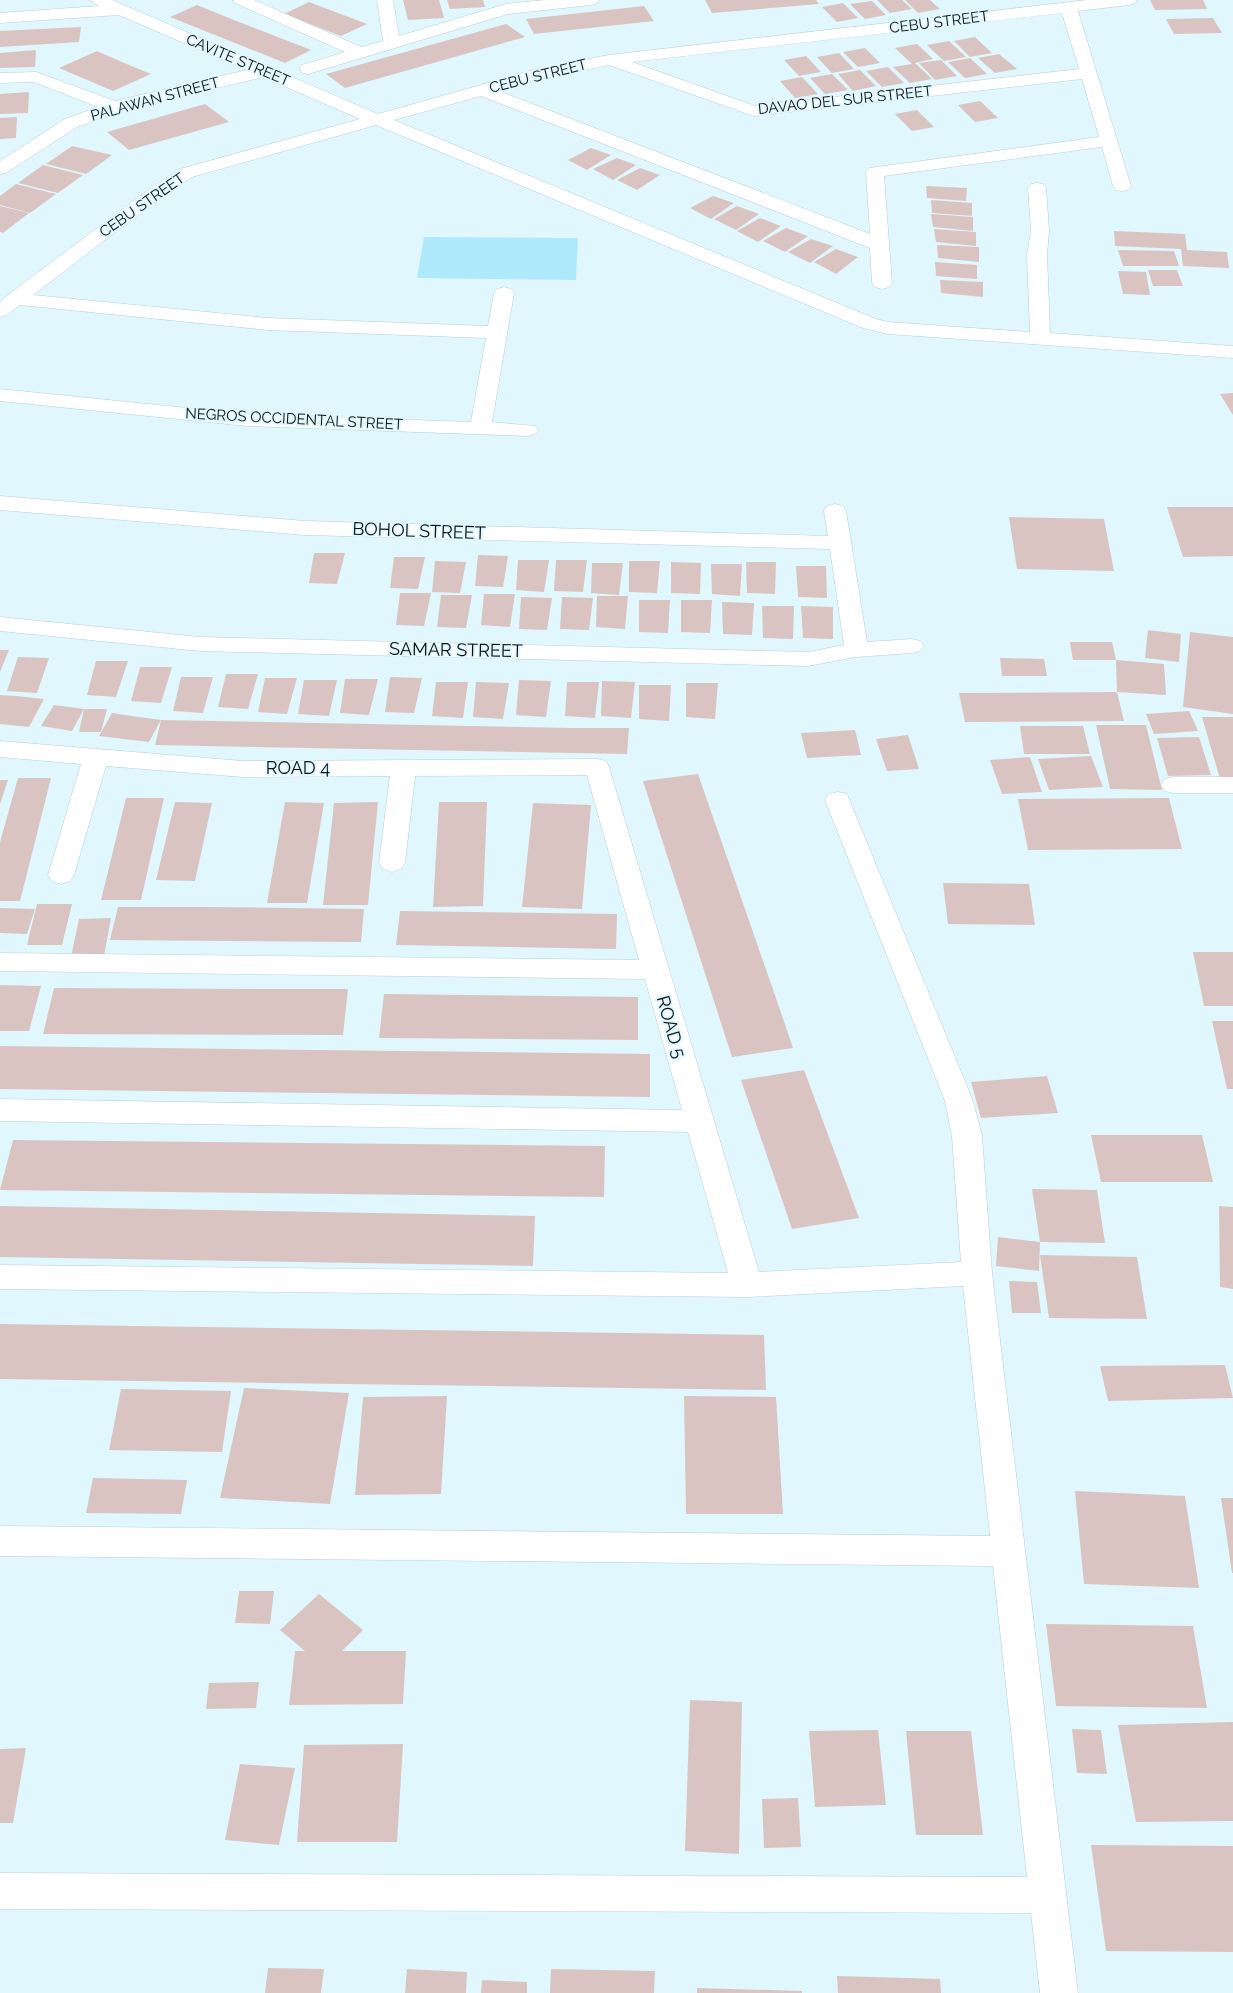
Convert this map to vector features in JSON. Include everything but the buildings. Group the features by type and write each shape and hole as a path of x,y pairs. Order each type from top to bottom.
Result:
{"street":[{"name":"CAVITE STREET","path":"98,0 378,120 870,324 888,328 1233,352"},
{"path":"242,0 360,53"},
{"path":"385,0 392,42"},
{"path":"308,69 505,4 591,0"},
{"name":"CEBU STREET","path":"8,305 158,191 186,173 543,73 609,60 1129,0"},
{"path":"1069,7 1122,186"},
{"path":"0,18 122,10"},
{"name":"DAVAO DEL SUR STREET","path":"609,60 754,111 1088,73"},
{"name":"PALAWAN STREET","path":"0,169 70,123 114,107 265,71"},
{"path":"0,78 36,77 114,107"},
{"path":"481,90 880,245"},
{"path":"882,283 875,172 1109,141"},
{"path":"0,147 34,145"},
{"path":"1037,188 1040,231 1037,255 1040,338"},
{"path":"480,429 504,293"},
{"path":"8,305 268,324 497,332"},
{"name":"NEGROS OCCIDENTAL STREET","path":"0,394 247,420 528,430"},
{"name":"BOHOL STREET","path":"0,503 305,528 839,542"},
{"path":"835,511 856,650"},
{"name":"SAMAR STREET","path":"0,624 200,644 808,659 856,650 912,646"},
{"name":"ROAD 4","path":"0,748 243,769 597,767"},
{"path":"61,875 96,756"},
{"name":"ROAD 5","path":"597,767 747,1285"},
{"path":"392,864 404,768"},
{"path":"1174,785 1233,785"},
{"path":"838,800 959,1101 967,1136 977,1273 1059,1993"},
{"path":"0,962 655,970"},
{"path":"0,1110 698,1120"},
{"path":"0,1277 747,1285 977,1273"},
{"path":"0,1541 1010,1551"},
{"path":"0,1891 1048,1895"}],"shaded area":[{"path":"424,237 578,238 576,280 417,278"}]}
